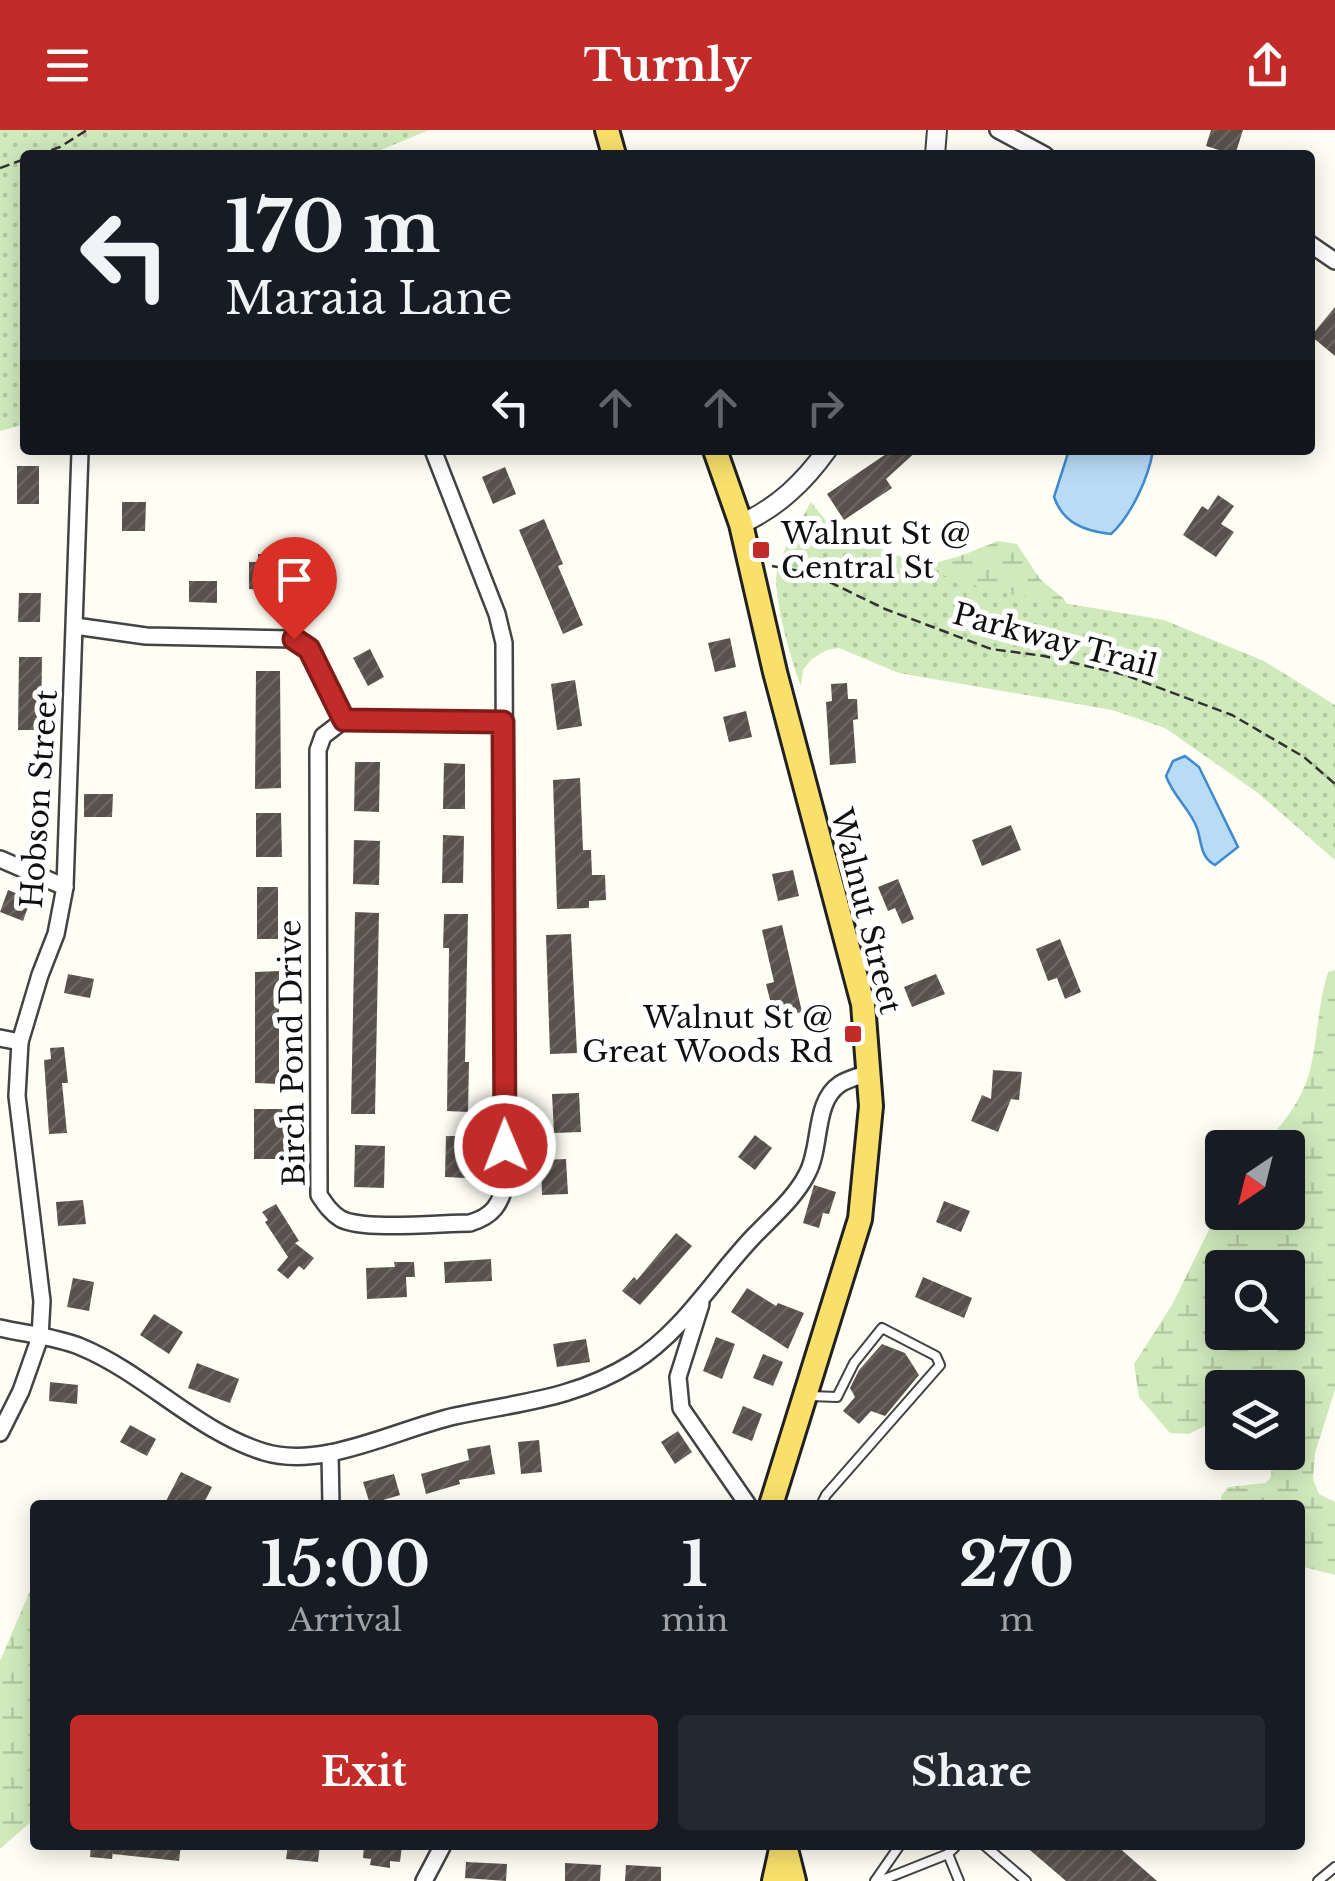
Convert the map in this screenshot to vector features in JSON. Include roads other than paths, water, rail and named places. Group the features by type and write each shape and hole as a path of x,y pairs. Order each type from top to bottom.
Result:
{"main road":[{"name":"Walnut Street","path":"717,455 741,524 774,672 862,1004 871,1106 860,1219 773,1500"},
{"path":"774,1881 782,1850"},
{"path":"785,1850 794,1881"}],"street":[{"path":"998,130 1036,150"},
{"name":"Hobson Street","path":"0,1434 40,1338 42,1301 18,1096 20,1042 56,934 65,888 80,455"},
{"path":"75,626 146,636 294,639 309,649 344,720 503,722 504,643 435,455"},
{"path":"741,524 762,514 806,480 824,455"},
{"name":"Birch Pond Drive","path":"344,720 323,736 318,750 320,1195 328,1209 342,1220 364,1224 470,1223 486,1218 500,1204 506,1182 503,722"},
{"path":"0,859 65,888"},
{"path":"0,1038 20,1042"},
{"path":"0,1328 80,1346 134,1376 213,1430 266,1453 319,1456 452,1417 585,1389 636,1360 680,1323 789,1200 808,1173 819,1139 824,1103 839,1085 868,1073"},
{"path":"704,1294 678,1377 681,1408 745,1500"},
{"path":"330,1452 331,1500"},
{"path":"424,1881 440,1850"}],"lane":[{"path":"806,1396 837,1398 854,1363 882,1328 936,1356 940,1365 824,1500"},
{"path":"877,1881 897,1850"},
{"path":"877,1881 952,1850"},
{"path":"990,1850 1026,1881"},
{"path":"948,1854 959,1881"},
{"path":"1318,1881 1335,1867"}],"water":[{"path":"1067,455 1152,455 1138,495 1111,534 1076,524 1063,513 1054,497"},
{"path":"1185,756 1199,767 1238,847 1215,865 1204,854 1194,821 1166,776 1173,761"}],"place":[{"name":"Walnut St @ Central St","path":"761,550"},
{"name":"Walnut St @ Great Woods Rd","path":"853,1034"}]}
